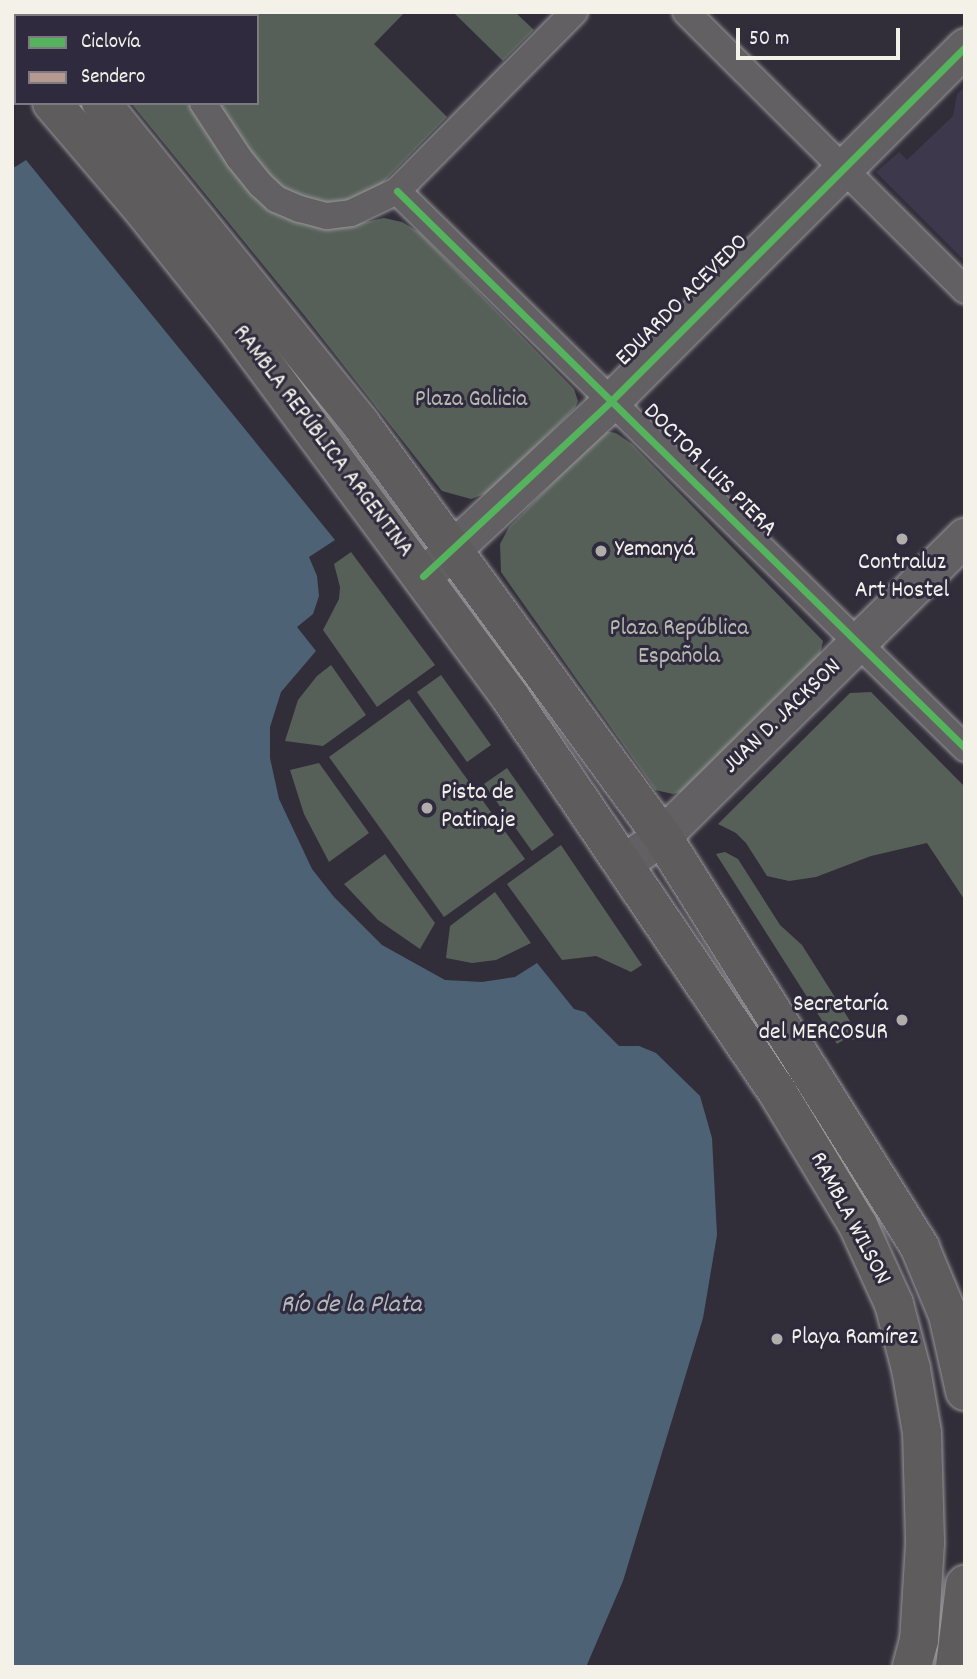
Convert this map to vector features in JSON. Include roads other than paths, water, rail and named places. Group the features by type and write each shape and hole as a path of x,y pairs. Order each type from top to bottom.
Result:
{"main road":[{"name":"RAMBLA REPÚBLICA ARGENTINA","path":"54,105 235,326 423,576 625,862"},
{"name":"RAMBLA REPÚBLICA ARGENTINA","path":"103,105 265,302 454,549 662,836"},
{"name":"RAMBLA WILSON","path":"662,836 920,1248 949,1285 947,1315 965,1391"},
{"name":"RAMBLA WILSON","path":"625,862 778,1093 858,1225 894,1304 915,1390 924,1462 919,1640 912,1667"},
{"path":"955,1667 965,1585"}],"street":[{"path":"203,105 239,158 276,199 327,216 351,213 397,191 574,12"},
{"path":"686,12 965,290"},
{"name":"EDUARDO ACEVEDO","path":"423,576 611,401 965,47"},
{"name":"DOCTOR LUIS PIERA","path":"397,191 965,748"},
{"name":"JUAN D. JACKSON","path":"625,862 662,836 965,536"}],"water":[{"name":"Río de la Plata","path":"26,160 335,540 309,557 317,576 319,596 313,614 297,627 316,651 281,692 270,727 270,758 279,799 312,869 334,897 382,945 445,980 482,982 515,977 537,963 574,1009 585,1012 619,1046 639,1046 656,1053 700,1096 712,1138 717,1235 703,1318 623,1581 586,1667 12,1667 12,165 15,167"}],"place":[{"name":"Contraluz Art Hostel","path":"902,539"},
{"name":"Yemanyá","path":"601,551"},
{"name":"Pista de Patinaje","path":"427,808"},
{"name":"Secretaría del MERCOSUR","path":"902,1020"},
{"name":"Playa Ramírez","path":"777,1339"}],"park label":[{"name":"Plaza Galicia","path":"471,401"},
{"name":"Plaza República Española","path":"679,644"}]}
